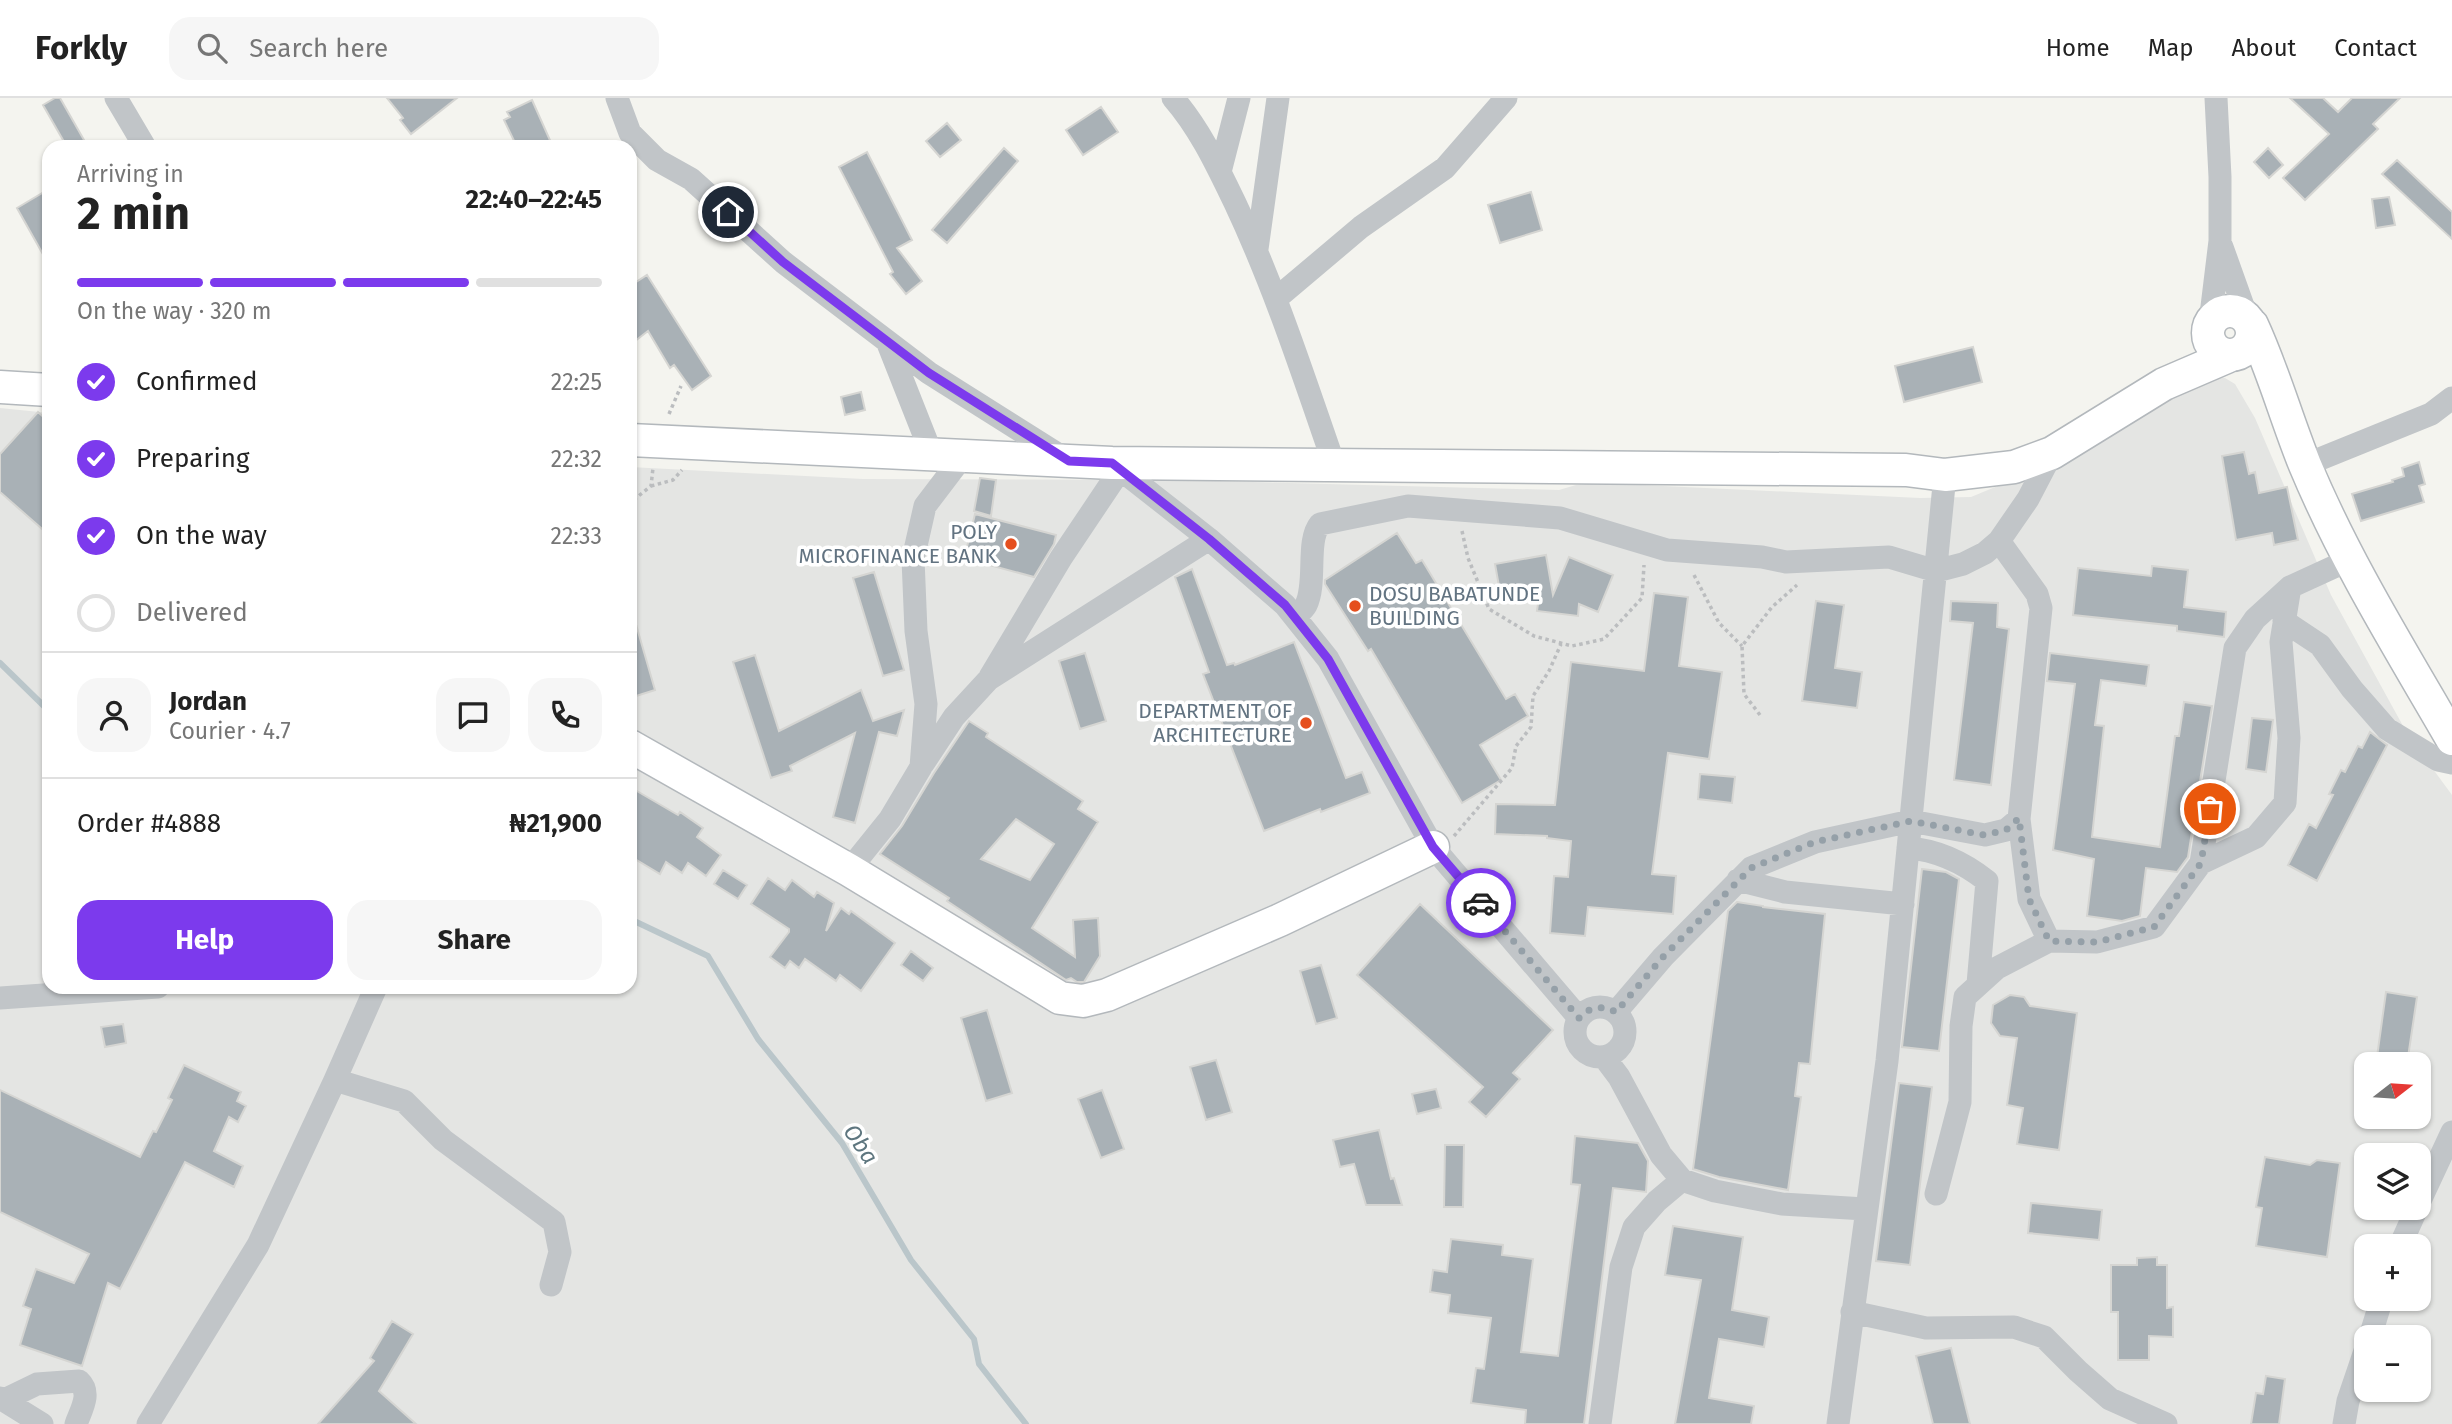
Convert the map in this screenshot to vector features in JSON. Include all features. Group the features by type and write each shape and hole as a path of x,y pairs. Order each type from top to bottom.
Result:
{"street":[{"path":"116,98 141,140"},
{"path":"617,98 630,133 657,160 691,179 783,262 929,373 1069,461"},
{"path":"1173,98 1192,120 1256,249 1277,298 1334,464"},
{"path":"1220,172 1239,98"},
{"path":"1256,249 1278,98"},
{"path":"1277,298 1361,227 1445,168 1506,98"},
{"path":"2216,98 2221,342"},
{"path":"2220,241 2249,321 2274,374 2281,402 2305,465 2349,560 2452,739"},
{"path":"637,440 1069,461 1116,466 1334,464 1906,470 1945,475 2014,467 2052,453 2164,384 2221,342 2247,348 2253,337 2249,321 2238,311 2226,310 2217,315 2221,342 2260,372 2281,402"},
{"path":"887,341 932,455"},
{"path":"0,387 42,390"},
{"path":"2305,465 2431,414 2452,398"},
{"path":"1295,617 1306,605 1312,576 1315,530 1320,524 1408,506 1560,518 1682,551 1762,557 1786,562 1889,557 1936,571 1963,565 1985,553 1999,541 2028,499 2052,453"},
{"path":"921,766 926,704 916,631 913,559 925,506 963,456"},
{"path":"1116,466 1209,539 1285,605 1328,659 1433,847 1579,1018"},
{"path":"849,870 890,819 921,766 962,708 989,679 1116,466"},
{"path":"1838,1424 1887,1061 1945,475"},
{"path":"989,679 1209,539"},
{"path":"1999,541 2037,594 2041,608 2019,818 2029,899 2049,941"},
{"path":"1936,1194 1960,1102 1961,1026 1965,997 1997,968 2049,941 2097,942 2154,927 2201,863 2235,648 2255,620 2290,587 2349,560"},
{"path":"2201,863 2256,837 2285,803 2289,738 2281,642 2290,587"},
{"path":"2284,621 2320,645 2352,689 2387,729 2438,760 2452,763"},
{"path":"637,750 849,870 1060,998 1083,1001 1107,995 1280,920 1433,847"},
{"path":"1616,1012 1663,957 1751,868 1815,842 1911,821 1984,835 2006,830 2019,818"},
{"path":"1908,848 1930,850 1974,871 1987,881 1978,985"},
{"path":"1738,880 1785,892 1903,904"},
{"path":"0,998 57,994"},
{"path":"148,1424 258,1245 373,994"},
{"path":"1592,1008 1608,1008 1616,1012 1624,1026 1623,1042 1612,1054 1604,1057 1588,1054 1581,1049 1575,1034 1579,1018 1592,1008"},
{"path":"1604,1057 1619,1077 1661,1155 1682,1180 1715,1191 1782,1204 1866,1209"},
{"path":"335,1080 404,1101 443,1140 554,1222 560,1252 551,1285"},
{"path":"2431,1178 2452,1132"},
{"path":"1600,1424 1621,1267 1634,1227 1657,1201 1682,1180"},
{"path":"1852,1312 1926,1328 2014,1327 2044,1337 2110,1399 2166,1424"},
{"path":"2,1399 37,1384 79,1381 85,1386 87,1393 76,1424"},
{"path":"2344,1424 2354,1383"},
{"path":"2,1399 42,1424"}],"path":[{"path":"1458,512 1468,558 1489,610 1534,636 1560,644 1572,646 1604,639 1642,598 1644,565 1652,545"},
{"path":"1682,551 1719,623 1742,646"},
{"path":"1760,715 1744,694 1742,646 1772,607 1824,560"},
{"path":"1433,847 1451,840 1512,768 1516,746 1531,727 1533,696 1549,671 1560,644"}],"shaded area":[{"path":"2210,376 2225,378 2235,384 2255,418 2331,595 2408,735 2452,795 2452,1424 0,1424 0,408 42,412 42,994 637,994 637,467 863,479 1177,480 1559,490 1599,483 1920,498 1971,497 2080,452 2173,394"}],"building":[{"path":"60,98 84,140 63,140 43,105"},
{"path":"387,98 457,98 411,134 400,120 403,118"},
{"path":"2290,98 2323,98 2338,112 2352,98 2400,98 2373,124 2378,129 2305,200 2283,178 2329,134"},
{"path":"532,100 550,140 514,140 504,120 510,117 507,112"},
{"path":"1101,107 1118,132 1083,155 1066,130"},
{"path":"947,123 961,140 940,157 926,141"},
{"path":"1004,148 1018,161 947,243 932,230"},
{"path":"2268,148 2283,165 2269,178 2254,162"},
{"path":"867,152 912,240 897,248 922,281 906,294 890,274 893,272 839,167"},
{"path":"2397,160 2452,212 2452,239 2382,174"},
{"path":"1531,192 1542,230 1500,243 1488,205"},
{"path":"42,193 42,253 17,208"},
{"path":"2389,197 2395,225 2376,228 2372,199"},
{"path":"647,275 711,376 692,390 674,365 670,368 648,331 637,340 637,281"},
{"path":"1973,347 1982,382 1904,402 1895,366"},
{"path":"861,392 865,410 845,415 841,397"},
{"path":"38,412 42,416 42,529 0,492 0,454"},
{"path":"2244,452 2249,474 2255,472 2259,493 2287,487 2298,540 2274,545 2272,533 2236,540 2222,456"},
{"path":"2419,462 2425,484 2419,486 2424,502 2361,521 2352,494 2393,482 2392,480 2404,476 2402,468"},
{"path":"980,478 996,480 991,516 974,511"},
{"name":"POLY MICROFINANCE BANK","path":"975,514 1056,535 1054,544 1034,577 971,560 972,553 966,551"},
{"path":"1397,533 1416,563 1422,560 1506,699 1515,694 1528,716 1480,745 1501,780 1462,803 1371,649 1368,651 1325,584 1325,580"},
{"path":"1546,555 1553,595 1569,557 1613,575 1598,612 1579,604 1578,616 1537,611 1539,596 1502,603 1495,564"},
{"path":"2152,566 2188,570 2184,607 2226,612 2224,637 2177,631 2177,626 2073,615 2078,568 2151,576"},
{"name":"DEPARTMENT OF ARCHITECTURE","path":"1192,569 1227,665 1235,665 1294,642 1346,778 1362,772 1370,793 1264,831 1203,674 1209,672 1175,577"},
{"path":"874,572 904,670 883,676 853,578"},
{"path":"1654,593 1688,597 1679,666 1722,672 1709,759 1668,753 1652,874 1676,876 1673,914 1588,907 1585,936 1550,933 1554,876 1568,877 1571,841 1547,836 1495,834 1496,804 1555,805 1571,662 1644,671"},
{"path":"1816,601 1844,605 1835,668 1862,672 1857,708 1802,701"},
{"path":"1951,601 1998,603 1997,627 2009,629 1991,785 1954,780 1973,623 1950,621"},
{"path":"637,628 655,690 637,696"},
{"path":"1085,653 1106,721 1080,729 1059,661"},
{"path":"2050,653 2149,665 2146,686 2101,680 2095,725 2104,726 2092,837 2160,847 2175,736 2179,736 2184,702 2212,706 2188,857 2177,872 2146,868 2140,916 2122,921 2087,916 2094,859 2053,850 2075,684 2047,681"},
{"path":"755,655 779,731 861,690 873,721 904,710 897,736 879,732 855,823 833,817 855,733 790,766 792,771 771,778 733,662"},
{"path":"2252,718 2273,720 2266,772 2246,769"},
{"path":"969,721 988,733 986,737 1083,801 1078,809 1098,822 1032,928 1075,957 1073,920 1098,918 1100,956 1084,982 1071,978 1066,980 947,901 949,898 880,854 902,826","holes":["1016,819 1054,844 1030,880 981,859"]},
{"path":"2370,732 2387,745 2317,881 2288,865 2309,824 2316,828 2333,795 2329,794 2341,770 2345,772 2358,746 2362,748"},
{"path":"1700,774 1735,777 1732,803 1698,799"},
{"path":"637,791 678,815 680,812 703,828 697,837 721,855 706,876 688,863 682,873 666,862 660,874 637,860"},
{"path":"1922,869 1946,872 1959,879 1939,1051 1902,1047"},
{"path":"723,870 747,885 738,899 714,884"},
{"path":"768,878 785,890 792,880 814,897 817,892 834,903 826,931 841,908 849,914 851,911 895,943 861,991 840,975 836,981 805,959 799,968 790,961 785,968 770,957 789,929 751,904"},
{"path":"1737,902 1825,914 1810,1064 1799,1063 1795,1096 1801,1097 1788,1190 1719,1177 1693,1169 1728,911"},
{"path":"1420,904 1553,1030 1513,1073 1520,1079 1486,1117 1469,1102 1483,1087 1357,975"},
{"path":"911,951 933,968 923,981 901,965"},
{"path":"1321,965 1337,1018 1316,1024 1300,971"},
{"path":"2386,992 2417,997 2409,1052 2378,1052"},
{"path":"2010,995 2024,997 2030,1006 2077,1013 2059,1150 2017,1144 2023,1108 2007,1105 2017,1038 2000,1036 1991,1023 1993,1005"},
{"path":"987,1010 1012,1093 986,1101 961,1018"},
{"path":"123,1024 126,1043 105,1047 101,1027"},
{"path":"1216,1060 1232,1112 1206,1120 1190,1067"},
{"path":"184,1065 241,1092 237,1101 246,1106 238,1122 229,1117 214,1151 243,1166 234,1187 185,1162 120,1289 108,1283 82,1366 20,1345 31,1309 23,1306 36,1269 74,1283 89,1254 0,1212 0,1090 140,1157 172,1100 168,1098"},
{"path":"1899,1083 1932,1087 1910,1265 1876,1261"},
{"path":"1436,1089 1441,1108 1417,1114 1412,1094"},
{"path":"1102,1090 1124,1149 1101,1158 1078,1099"},
{"path":"1379,1130 1391,1179 1394,1178 1402,1205 1366,1205 1354,1164 1340,1167 1333,1140"},
{"path":"1575,1136 1638,1143 1648,1161 1646,1192 1613,1188 1584,1424 1525,1424 1526,1410 1471,1403 1476,1368 1484,1369 1491,1318 1448,1313 1450,1295 1430,1292 1433,1270 1447,1272 1451,1239 1503,1245 1502,1255 1533,1259 1521,1352 1558,1356 1580,1185 1571,1184"},
{"path":"1445,1145 1464,1145 1463,1207 1444,1207"},
{"path":"2265,1157 2310,1165 2317,1160 2340,1163 2327,1257 2256,1246 2262,1208 2256,1207"},
{"path":"2031,1203 2102,1210 2099,1240 2028,1233"},
{"path":"1673,1226 1743,1237 1732,1310 1769,1317 1764,1347 1719,1339 1709,1398 1754,1406 1751,1424 1675,1424 1701,1280 1665,1275"},
{"path":"2157,1257 2157,1265 2167,1265 2167,1308 2173,1307 2173,1337 2149,1336 2149,1360 2118,1360 2118,1312 2111,1312 2111,1265 2137,1265 2137,1258"},
{"path":"392,1321 413,1334 379,1391 416,1424 318,1424 374,1361 370,1358"},
{"path":"1951,1348 1970,1424 1933,1424 1916,1356"},
{"path":"2266,1376 2285,1379 2279,1424 2251,1424 2256,1393 2263,1394"}],"waterway":[{"name":"Oba","path":"0,663 42,704"},
{"name":"Oba","path":"637,922 708,956 758,1039 842,1143 911,1260 974,1339 979,1364 1026,1424"}],"way so far":[{"path":"1481,903 1579,1018 1592,1008 1608,1008 1616,1012 1663,957 1751,868 1815,842 1911,821 1984,835 2006,830 2019,818 2029,899 2049,941 2097,942 2154,927 2201,863 2210,809"}],"place":[{"name":"POLY MICROFINANCE BANK","path":"1011,544"},
{"name":"DOSU BABATUNDE BUILDING","path":"1355,606"},
{"name":"DEPARTMENT OF ARCHITECTURE","path":"1306,723"}],"route":[{"path":"728,212 783,262 929,373 1069,461 1112,463 1209,539 1285,605 1328,659 1433,847 1481,903"}]}
